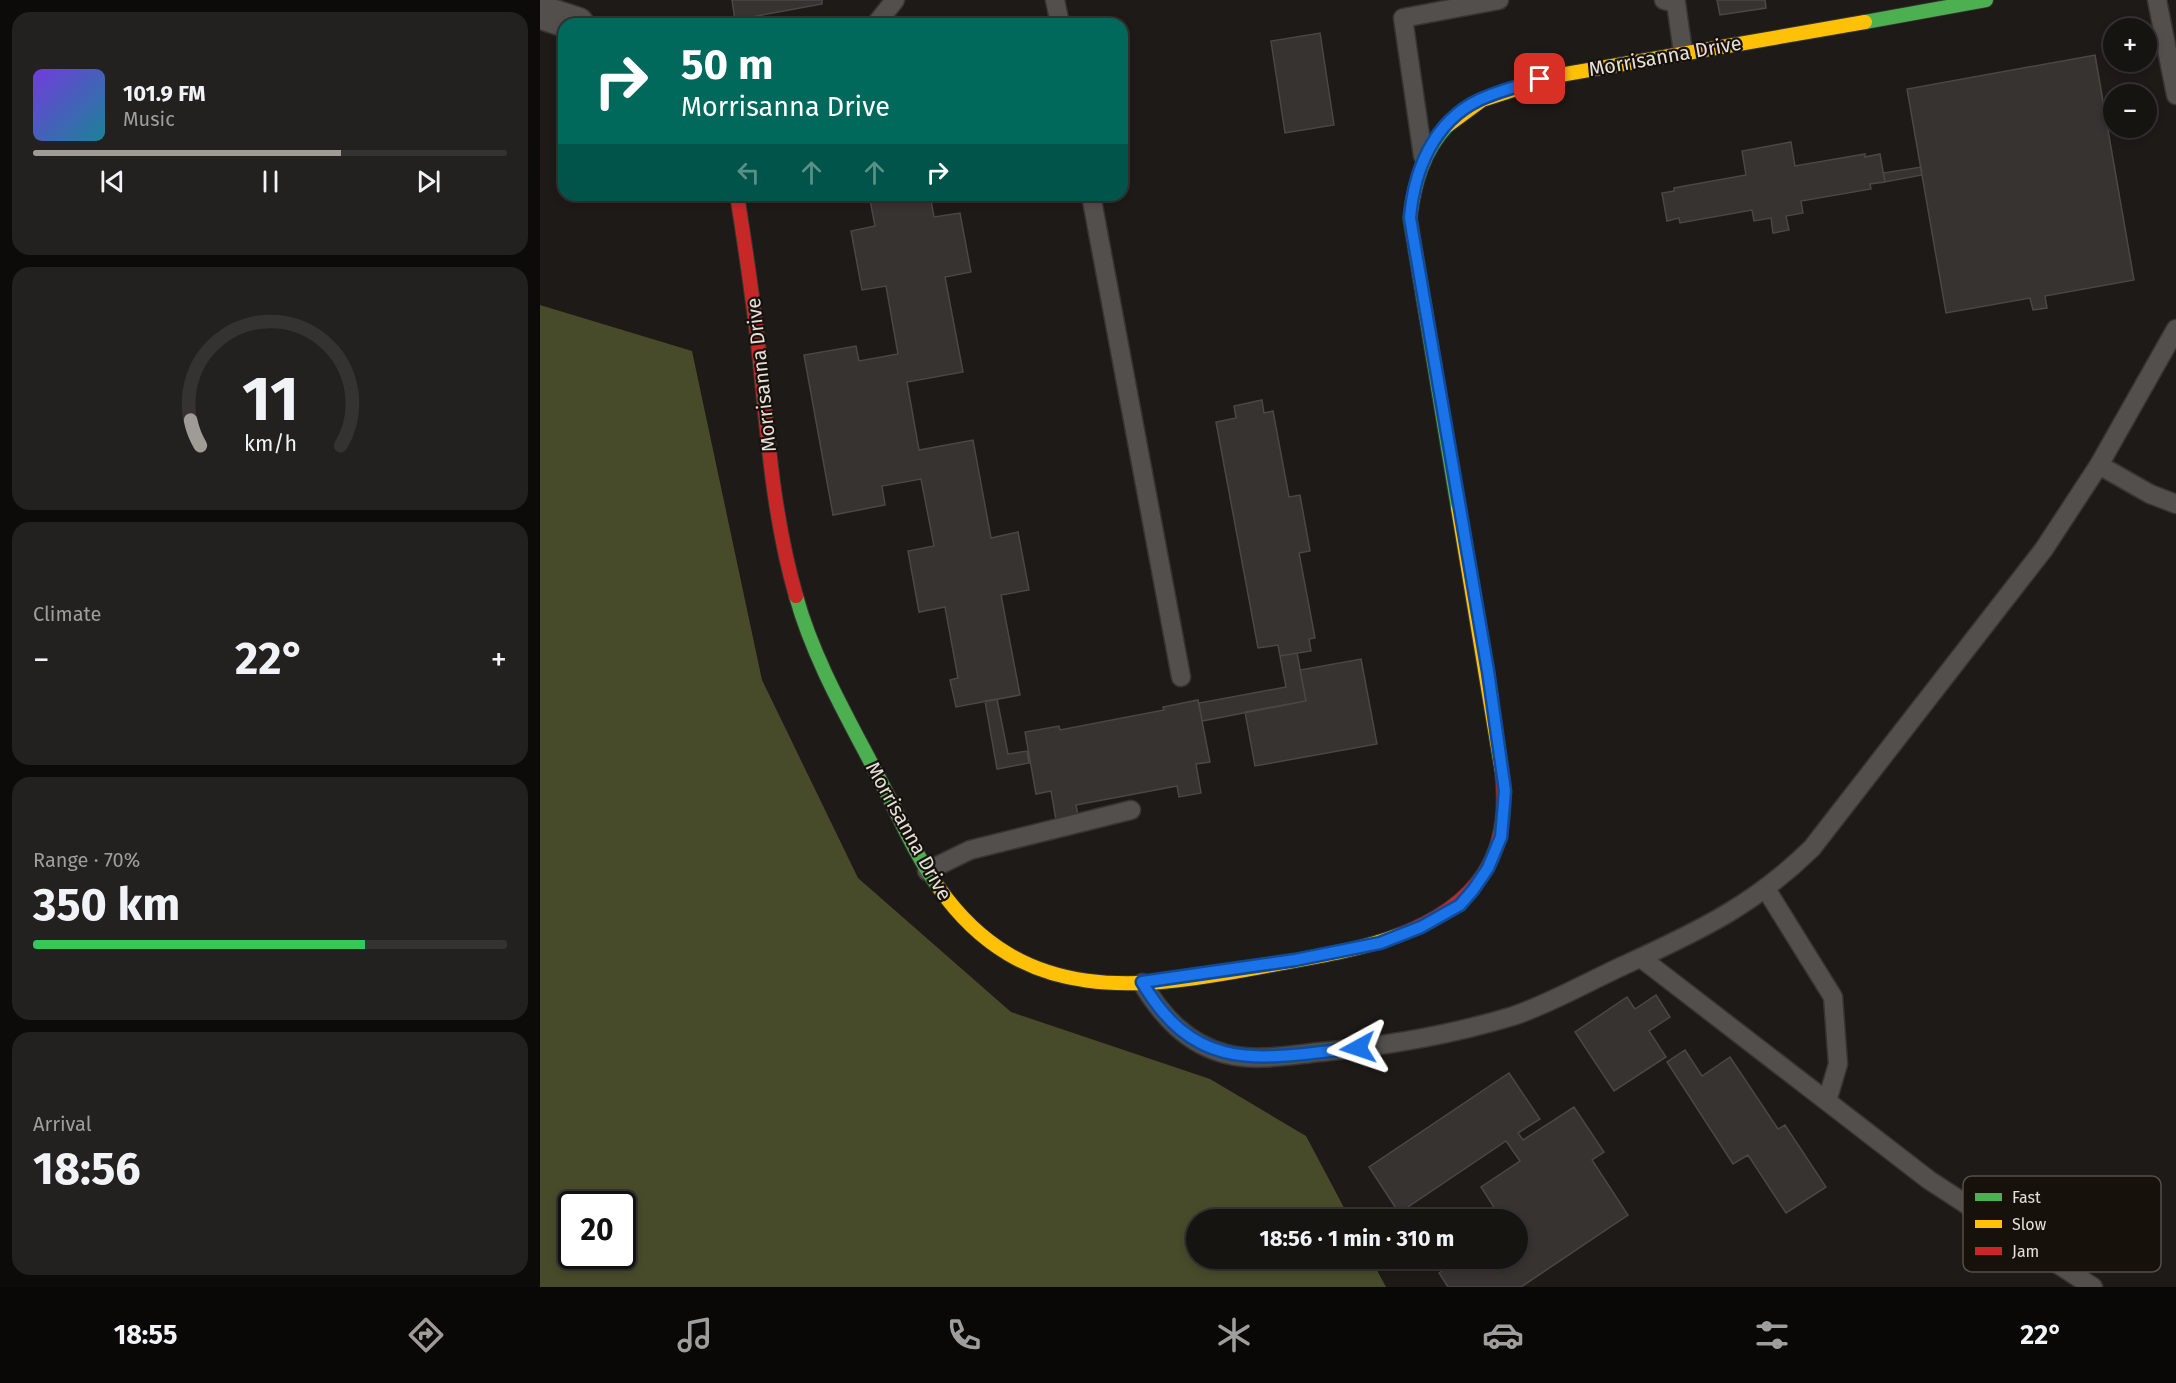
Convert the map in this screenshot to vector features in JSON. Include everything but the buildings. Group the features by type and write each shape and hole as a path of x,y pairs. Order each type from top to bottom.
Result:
{"street":[{"name":"Morrisanna Drive","path":"738,201 754,306 769,446 782,538 798,604 822,667 927,871 943,897 975,933 1008,956 1045,972 1088,982 1142,982 1264,966 1380,943 1421,927 1460,905 1488,868 1501,837 1505,791 1488,671 1410,218 1413,187 1423,158 1440,132 1463,110 1479,100 1540,79 1604,65 1986,0"},
{"path":"540,12 558,18"}],"lane":[{"path":"881,18 895,0"},
{"path":"1055,0 1059,18"},
{"path":"1423,158 1404,18 1499,0"},
{"path":"1664,0 1676,3 1683,52"},
{"path":"2157,0 2176,95"},
{"path":"1092,201 1181,677"},
{"path":"1142,982 1157,1007 1178,1029 1203,1046 1218,1051 1256,1058 1358,1048 1445,1033 1515,1015 1724,918 1766,889 1812,848 2044,549 2099,465 2176,329"},
{"path":"2099,465 2150,494 2176,504"},
{"path":"927,871 970,850 1131,810"},
{"path":"1766,889 1833,997 1838,1064 1827,1101"},
{"path":"1641,958 1929,1180 1963,1202"},
{"path":"2070,1272 2093,1287"}],"green space":[{"path":"540,305 692,351 762,680 858,878 1011,1012 1210,1079 1306,1136 1345,1209 1186,1209 1186,1269 1376,1269 1386,1287 540,1287"}],"traffic: fast":[{"path":"1865,22 1986,0"},
{"path":"1448,125 1432,146 1421,168 1410,218 1458,508"},
{"path":"796,596 812,644 833,690 915,849 939,888"}],"traffic: slow":[{"path":"1448,125 1482,100 1560,75 1865,22"},
{"path":"1458,508 1502,772"},
{"path":"939,888 972,927 1008,954 1046,971 1087,981 1129,983 1174,981 1333,954 1399,935"}],"traffic: jam":[{"path":"738,201 755,320 777,509 796,596"},
{"path":"1399,935 1426,923 1449,909 1469,892 1483,874 1494,853 1501,829 1504,802 1502,772"}],"route":[{"path":"1358,1048 1256,1058 1226,1054 1203,1046 1178,1029 1157,1007 1142,982 1252,968 1380,943 1421,927 1460,905 1488,868 1501,837 1505,791 1488,671 1460,522 1410,218 1413,187 1423,158 1440,132 1463,110 1479,100 1540,79"}]}
